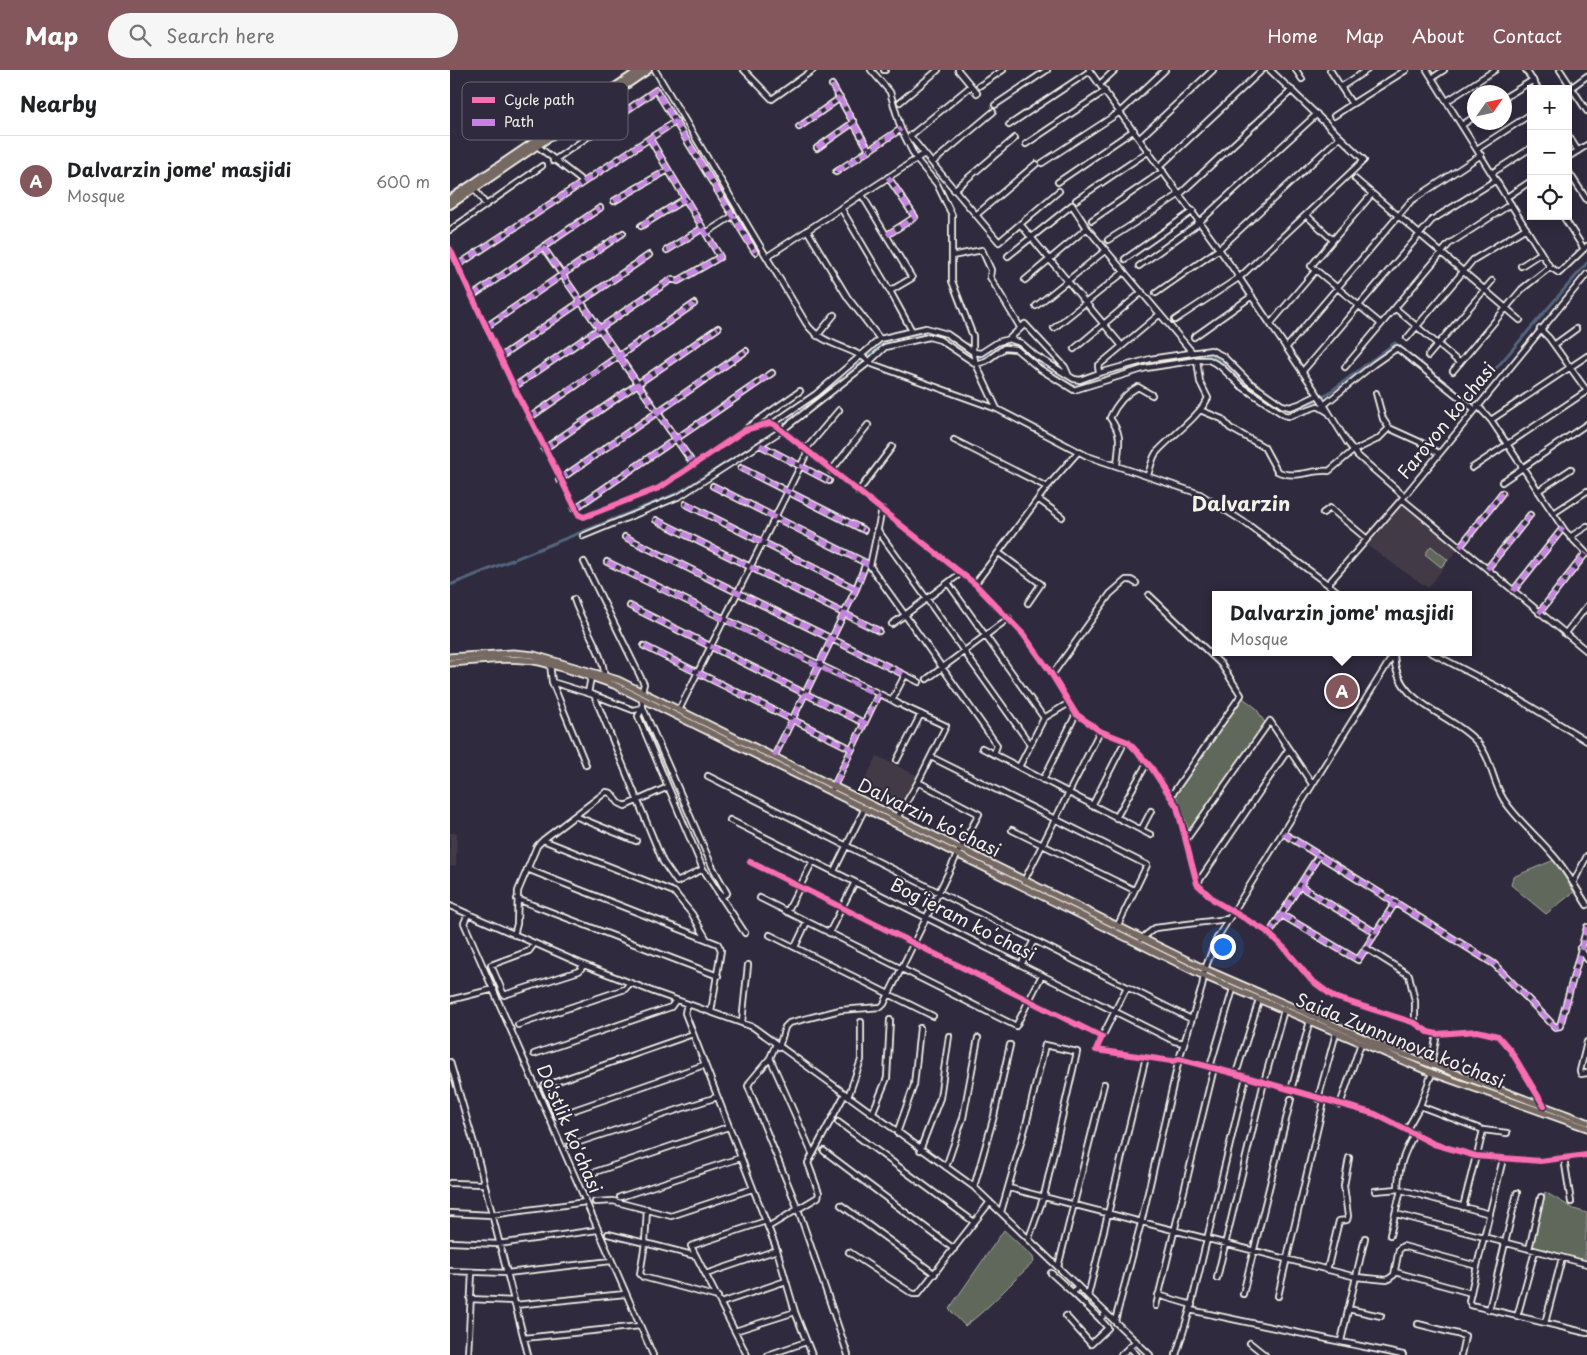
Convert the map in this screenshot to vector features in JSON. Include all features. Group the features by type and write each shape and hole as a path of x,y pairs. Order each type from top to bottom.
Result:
{"highway":[{"path":"622,82 640,70"},
{"path":"628,84 648,70"},
{"path":"450,199 537,140"},
{"path":"450,204 544,140"}],"main road":[{"path":"450,657 513,653 604,675 642,699"},
{"path":"450,663 534,658"},
{"path":"550,662 591,677 615,682 642,691"},
{"name":"Dalvarzin koʻchasi","path":"642,691 774,757 865,808 958,851"},
{"name":"Dalvarzin koʻchasi","path":"642,699 897,818 995,870 1204,973"},
{"name":"Dalvarzin koʻchasi","path":"995,870 1024,881 1141,939 1204,973"},
{"name":"Saida Zunnunova ko'chasi","path":"1204,973 1233,989 1432,1073 1585,1124"},
{"name":"Saida Zunnunova ko'chasi","path":"1204,973 1431,1065 1544,1106 1585,1124"}],"street":[{"path":"655,70 806,322 818,336 869,361 997,409 1078,452 1200,494 1247,524 1337,591"},
{"path":"752,70 746,72 772,99 812,70"},
{"path":"871,70 890,92 901,129 916,159 936,184 952,215 952,281 973,336 975,363 997,409"},
{"path":"900,102 938,70"},
{"path":"958,70 977,93"},
{"path":"979,86 1003,70"},
{"path":"995,105 1047,70"},
{"path":"1009,125 1090,70 1240,277 1354,451 1403,498 1460,547 1587,651"},
{"path":"1100,84 1115,70"},
{"path":"1042,163 1120,112 1165,70"},
{"path":"1140,138 1213,70"},
{"path":"1160,166 1262,70"},
{"path":"1174,320 1240,277 1364,160 1270,70"},
{"path":"1296,70 1302,79"},
{"path":"1330,70 1352,104"},
{"path":"1341,86 1366,70"},
{"path":"1334,116 1406,70"},
{"path":"1427,70 1550,267 1559,273 1586,248 1566,220"},
{"path":"1432,78 1444,70"},
{"path":"1447,101 1495,70"},
{"path":"1526,70 1535,85"},
{"path":"1560,70 1568,85"},
{"path":"1572,87 1587,76"},
{"path":"1512,93 1532,80"},
{"path":"628,109 663,85"},
{"path":"832,85 869,150"},
{"path":"971,86 910,136 954,190 999,242 1059,191"},
{"path":"656,90 754,252"},
{"path":"1108,240 1180,194 1292,90"},
{"path":"1026,144 1105,91"},
{"path":"1572,92 1587,111"},
{"path":"798,127 840,98"},
{"path":"932,163 993,112"},
{"path":"1139,266 1200,221 1317,114"},
{"path":"1477,149 1527,117"},
{"path":"458,265 676,121"},
{"path":"817,148 854,122"},
{"path":"1462,125 1467,122"},
{"path":"836,172 901,129"},
{"path":"1058,182 1134,130"},
{"path":"1156,293 1219,249 1340,137"},
{"path":"954,190 1015,138"},
{"path":"514,387 672,279 678,281 720,257 650,139"},
{"path":"553,161 583,140"},
{"path":"1572,142 1578,151"},
{"path":"536,145 553,161 582,182"},
{"path":"1572,155 1586,147"},
{"path":"1076,200 1149,151"},
{"path":"1492,173 1527,151"},
{"path":"768,256 924,154"},
{"path":"1286,348 1411,201 1481,155"},
{"path":"976,215 1036,164"},
{"path":"450,230 542,166"},
{"path":"614,202 668,170"},
{"path":"1092,220 1164,171"},
{"path":"1571,175 1587,200"},
{"path":"887,235 915,217 888,177"},
{"path":"1354,179 1520,320"},
{"path":"1302,372 1432,220 1496,180"},
{"path":"1507,197 1527,184"},
{"path":"474,188 486,204"},
{"path":"1372,194 1311,266 1381,324"},
{"path":"862,195 912,278 890,291"},
{"path":"641,226 686,199"},
{"path":"1345,368 1453,240 1511,204"},
{"path":"1008,256 1072,205 1087,228 1192,352"},
{"path":"472,296 600,208"},
{"path":"841,208 912,331"},
{"path":"706,234 740,211"},
{"path":"1125,259 1193,211"},
{"path":"1306,215 1334,240"},
{"path":"1020,224 1122,346"},
{"path":"667,250 703,228"},
{"path":"1024,280 1087,228"},
{"path":"1407,338 1473,260 1526,228"},
{"path":"807,230 848,298 880,339"},
{"path":"486,327 624,233"},
{"path":"543,247 694,464"},
{"path":"450,249 514,387 578,515 584,517 659,488 800,391"},
{"path":"952,256 982,250 992,270 990,277 1020,327"},
{"path":"1036,306 1106,250"},
{"path":"1521,266 1541,253"},
{"path":"500,357 649,255"},
{"path":"1453,371 1528,282 1550,267"},
{"path":"1270,323 1316,270"},
{"path":"1054,328 1124,272"},
{"name":"Farovon ko'chasi","path":"1328,584 1403,498 1475,407 1587,274"},
{"path":"1428,356 1492,281"},
{"path":"1074,349 1142,292"},
{"path":"1194,337 1252,296"},
{"path":"529,418 694,304"},
{"path":"1395,308 1460,363"},
{"path":"1099,373 1098,366 1160,314"},
{"path":"818,336 834,315"},
{"path":"745,430 773,424 816,394 880,339 912,331 935,330 947,334 973,352 981,353 998,342 1009,339 1025,324 1065,367 1069,376"},
{"path":"544,449 718,328"},
{"path":"1472,468 1587,391 1540,329"},
{"path":"1554,345 1576,329"},
{"path":"583,536 680,496 780,431 884,347 925,337 940,340 975,363 986,361 1004,348 1016,349 1040,369 1074,390 1146,368 1197,360 1209,360 1220,366 1241,386 1284,415 1290,416 1318,406 1329,413"},
{"path":"1009,339 1021,343 1036,356 1069,376 1080,380 1099,373 1150,360 1211,350 1223,356 1249,382 1282,405 1290,407 1318,396"},
{"path":"1324,404 1397,348 1491,420 1563,528 1586,553 1540,612"},
{"path":"559,480 746,351"},
{"path":"1491,420 1587,356"},
{"path":"1148,475 1155,454 1200,410 1208,398 1200,382 1197,360"},
{"path":"574,509 772,373"},
{"path":"1117,465 1121,438 1119,430 1110,418 1115,409 1132,390 1138,387 1152,395"},
{"path":"1376,393 1383,419 1389,428 1422,443 1438,454"},
{"path":"679,710 807,450 839,410"},
{"path":"1200,410 1222,419 1230,428 1264,447 1273,467 1282,474 1297,476 1315,470 1329,471 1354,451 1378,439 1389,428"},
{"path":"773,424 975,584 1009,618 1052,675 1076,714 1100,731 1128,742 1147,763 1178,807 1197,884 1215,901 1269,934 1286,950 1311,980 1334,997 1415,1023 1428,1032 1437,1034 1470,1031 1498,1036 1511,1051 1544,1106"},
{"path":"1502,482 1587,424"},
{"path":"831,471 868,425"},
{"path":"954,440 1047,486"},
{"path":"760,445 829,481"},
{"path":"858,492 892,447"},
{"path":"975,584 1047,486 1078,452"},
{"path":"741,468 864,530"},
{"path":"1538,491 1571,469"},
{"path":"713,486 866,563 856,589 774,757"},
{"path":"1554,513 1587,491"},
{"path":"1460,547 1502,493"},
{"path":"1038,499 1062,517"},
{"path":"686,504 856,589"},
{"path":"1323,513 1330,508 1367,539"},
{"path":"882,509 870,566 997,745 994,754"},
{"path":"1487,569 1530,515"},
{"path":"656,520 879,631"},
{"path":"1570,537 1587,526"},
{"path":"1513,591 1563,528"},
{"path":"877,529 1030,744"},
{"path":"625,537 919,682"},
{"path":"999,553 1041,584 1028,603"},
{"path":"584,562 644,684 642,691"},
{"path":"606,562 878,695 946,726 931,758 897,818"},
{"path":"892,624 961,573"},
{"path":"1052,675 1110,594 1126,580 1131,580 1136,584"},
{"path":"948,584 1044,718"},
{"path":"1149,595 1212,655"},
{"path":"574,598 579,616 602,662 604,675"},
{"path":"630,606 864,723"},
{"path":"1565,634 1587,606"},
{"path":"927,679 1009,618"},
{"path":"644,646 852,749"},
{"path":"1171,796 1241,695 1221,664 1213,656"},
{"path":"1115,1321 1141,1223 1179,1059 1204,973 1217,938 1393,656"},
{"path":"1395,656 1394,671 1420,702 1458,726 1484,750 1505,800 1534,837 1551,852 1587,905"},
{"path":"1438,656 1507,692 1587,741"},
{"path":"550,662 552,682 586,765"},
{"path":"892,700 905,675"},
{"path":"588,693 591,677"},
{"path":"552,682 633,710 643,708"},
{"path":"594,695 663,862 676,881 703,869"},
{"path":"833,788 878,695"},
{"path":"642,699 643,708 712,866 727,892 720,897"},
{"path":"1019,767 1044,718 1069,703"},
{"path":"643,708 638,716 703,869 745,933"},
{"path":"897,760 921,714"},
{"path":"1043,780 1076,714"},
{"path":"1186,840 1268,721 1312,784"},
{"path":"1024,881 1067,792 1100,731"},
{"path":"1092,806 1122,747"},
{"path":"982,748 1092,806 1152,835"},
{"path":"1197,884 1288,750"},
{"path":"931,758 1147,865 1117,927"},
{"path":"1116,818 1147,763"},
{"path":"708,776 1191,1019"},
{"path":"848,1355 798,1209 748,1086 778,1046 788,1023 840,1010 881,1007 889,994 940,892 958,851 979,814 918,782"},
{"path":"514,935 517,924 516,899 527,868 543,840 606,792 611,793 622,805 668,787"},
{"path":"834,871 865,808"},
{"path":"1141,830 1151,811"},
{"path":"575,816 636,841"},
{"name":"Bogʻieram koʻchasi","path":"730,820 1174,1041 1184,1043"},
{"path":"1012,830 1134,890"},
{"path":"1283,833 1494,964 1555,1026 1560,1026 1587,927"},
{"path":"543,840 674,892 692,914 706,938"},
{"path":"1269,934 1319,855"},
{"path":"1573,883 1587,856"},
{"path":"787,912 813,861"},
{"path":"750,862 1102,1037"},
{"path":"527,868 706,938 720,946 718,976 710,1012"},
{"path":"828,933 855,882"},
{"path":"1300,886 1376,933"},
{"path":"760,898 1016,1026 1042,975"},
{"path":"516,899 718,976"},
{"path":"1282,915 1358,960 1395,903"},
{"path":"450,906 584,965 752,1027 920,1150 974,1186 1150,1355"},
{"name":"Do'stlik ko'chasi","path":"468,914 464,923 653,1355"},
{"path":"1141,939 1154,928 1228,919"},
{"path":"795,947 807,922"},
{"path":"770,935 933,1016"},
{"path":"1021,965 1034,940"},
{"path":"534,944 529,951 492,965 504,995 579,970 584,965"},
{"path":"1366,948 1409,975 1414,1001 1415,1023"},
{"path":"1580,948 1587,959"},
{"path":"742,1022 748,965"},
{"path":"518,1025 625,989 630,982"},
{"path":"1127,987 1096,1050 1146,1057 1179,1059 1212,1067 1324,1101 1375,1114 1434,1144 1476,1156 1540,1161 1587,1155"},
{"path":"450,1000 494,989"},
{"path":"1156,1306 1212,1067 1233,989"},
{"path":"534,1054 671,1007 676,1000"},
{"path":"1236,1074 1259,1000"},
{"path":"687,1004 685,1012 766,1221 795,1312 812,1355"},
{"path":"1218,1278 1264,1082 1284,1010"},
{"path":"872,1114 887,1078 890,1020"},
{"path":"1291,1090 1310,1021"},
{"path":"768,1227 818,1197 819,1193 808,1163 846,1096 861,1060 861,1022"},
{"path":"897,1133 914,1085 920,1028"},
{"path":"1318,1099 1336,1033"},
{"path":"557,1116 544,1086 693,1034"},
{"path":"1431,1065 1437,1034"},
{"path":"920,1150 940,1098 949,1036"},
{"path":"946,1167 963,1118 978,1038"},
{"path":"1587,1042 1580,1071 1581,1074 1587,1073"},
{"path":"1340,1105 1361,1043"},
{"path":"974,1186 994,1116 1010,1044"},
{"path":"1001,1212 1009,1188 1044,1045 1077,1052 1044,1196 1028,1238"},
{"path":"1088,1296 1146,1057"},
{"path":"770,1058 812,1153"},
{"path":"450,1062 475,1147 498,1244 528,1355"},
{"path":"550,1119 704,1065"},
{"path":"1407,1129 1420,1106 1432,1073"},
{"path":"1176,1355 1191,1307 1246,1077"},
{"path":"1058,1267 1104,1084"},
{"path":"570,1145 717,1097"},
{"path":"1243,1294 1291,1099"},
{"path":"1278,1296 1324,1101"},
{"path":"1420,1106 1483,1130 1507,1133"},
{"path":"838,1122 974,1222"},
{"path":"586,1175 728,1127"},
{"path":"1463,1207 1483,1130"},
{"path":"1390,1234 1400,1190 1398,1172 1406,1147 1415,1133"},
{"path":"824,1151 954,1249"},
{"path":"620,1197 740,1158"},
{"path":"1327,1270 1339,1221 1347,1220 1348,1216 1344,1185 1349,1158"},
{"path":"1564,1158 1571,1202"},
{"path":"1503,1159 1469,1301 1471,1305 1489,1310 1587,1333"},
{"path":"450,1183 483,1184"},
{"path":"1009,1188 1356,1277 1388,1280 1392,1278 1395,1272 1399,1249 1403,1246 1477,1266"},
{"path":"595,1202 613,1201 671,1216 752,1189"},
{"path":"1375,1191 1400,1190 1490,1214"},
{"path":"1489,1310 1518,1193"},
{"path":"1518,1317 1541,1197"},
{"path":"450,1213 491,1215 586,1202"},
{"path":"849,1252 913,1294 921,1292 990,1202"},
{"path":"841,1205 935,1274"},
{"path":"647,1209 641,1276 718,1297"},
{"path":"1396,1214 1587,1264"},
{"path":"746,1355 696,1256 692,1244 766,1221"},
{"path":"450,1242 498,1244 597,1230"},
{"path":"608,1234 696,1256"},
{"path":"1342,1341 1365,1238"},
{"path":"706,1274 776,1250"},
{"path":"1544,1323 1562,1258"},
{"path":"450,1271 507,1273 611,1261"},
{"path":"468,1355 472,1272"},
{"path":"1395,1272 1471,1292"},
{"path":"1052,1273 1108,1328 1091,1344 1066,1316"},
{"path":"721,1303 786,1281"},
{"path":"1073,1293 1078,1286"},
{"path":"470,1299 514,1303 625,1294"},
{"path":"1158,1295 1191,1307 1403,1355"},
{"path":"1348,1309 1381,1316"},
{"path":"735,1332 795,1312"},
{"path":"1100,1319 1106,1313"},
{"path":"1418,1324 1465,1336 1461,1355"},
{"path":"524,1338 640,1326"},
{"path":"1121,1355 1136,1341"},
{"path":"768,1355 806,1342"},
{"path":"1250,1343 1266,1355"},
{"path":"1129,1347 1137,1355"}],"shaded area":[{"path":"1403,503 1458,549 1428,588 1368,546"},
{"path":"877,756 918,776 904,804 863,784"},
{"path":"450,833 457,833 456,866 450,866"}],"green space":[{"path":"1431,546 1448,560 1441,567 1425,554"},
{"path":"1243,698 1256,708 1265,723 1189,830 1176,795"},
{"path":"1554,860 1574,892 1546,914 1511,885 1513,877"},
{"path":"1545,1192 1574,1209 1587,1213 1585,1260 1532,1247"},
{"path":"1004,1230 1033,1257 1034,1262 965,1326 949,1309"}],"waterway":[{"path":"450,585 678,493 767,437 843,379 880,345 915,335 932,333 976,358 981,358 1002,345 1011,343 1036,363 1074,386 1168,359 1188,355 1204,355 1216,358 1225,364 1268,402 1287,412 1318,401 1395,343 1466,399 1473,395 1587,263"}],"marked path":[{"path":"832,85 869,150"},
{"path":"628,109 656,90 755,252"},
{"path":"799,127 840,98"},
{"path":"458,265 676,121"},
{"path":"817,148 854,122"},
{"path":"836,172 901,129"},
{"path":"514,387 672,279 678,281 720,257 650,139"},
{"path":"614,201 668,170"},
{"path":"887,235 915,217 888,177"},
{"path":"641,226 685,199"},
{"path":"472,296 600,208"},
{"path":"667,250 703,228"},
{"path":"486,327 623,233"},
{"path":"543,247 694,465"},
{"path":"500,357 649,255"},
{"path":"529,418 694,304"},
{"path":"544,449 718,328"},
{"path":"559,480 746,351"},
{"path":"574,509 772,373"},
{"path":"760,445 829,481"},
{"path":"741,468 864,530"},
{"path":"713,486 866,563 856,589 774,757"},
{"path":"1460,547 1502,493"},
{"path":"686,504 856,589"},
{"path":"1487,569 1530,515"},
{"path":"656,520 879,631"},
{"path":"1513,591 1563,528"},
{"path":"625,537 903,674"},
{"path":"1539,613 1586,553"},
{"path":"607,562 878,695 833,788"},
{"path":"630,606 864,723"},
{"path":"644,646 852,749"},
{"path":"1283,833 1494,964 1555,1027 1560,1026 1587,927"},
{"path":"1269,934 1319,855"},
{"path":"1300,886 1376,933"},
{"path":"1282,915 1358,960 1395,903"}],"cycle path":[{"path":"450,249 514,387 579,515 584,517 659,488 745,430 770,423 775,425 975,584 1023,634 1049,670 1076,714 1100,731 1128,742 1151,767 1177,807 1197,884 1215,901 1266,931 1286,950 1311,980 1334,997 1415,1023 1428,1032 1437,1034 1477,1031 1498,1036 1511,1051 1544,1106"},
{"path":"750,862 1102,1037 1096,1050 1172,1061 1179,1059 1236,1074 1375,1114 1434,1144 1476,1156 1540,1161 1587,1155"}],"place":[{"name":"Dalvarzin jome' masjidi","path":"1342,691"}],"district":[{"name":"Dalvarzin","path":"1241,504"}]}
